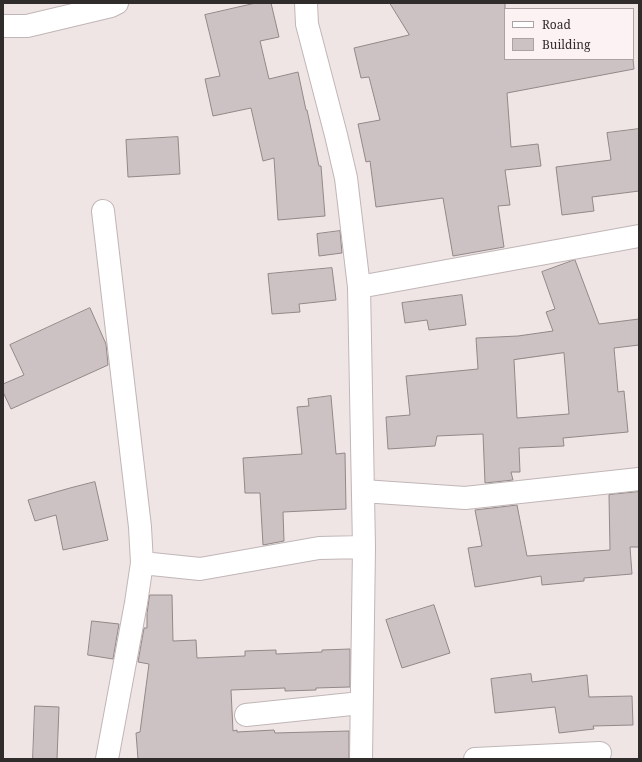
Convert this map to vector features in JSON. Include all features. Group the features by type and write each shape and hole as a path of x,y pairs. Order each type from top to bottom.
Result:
{"street":[{"path":"3,26 27,26 111,6 117,3"},
{"path":"306,3 307,24 346,178 359,287 364,547 361,759"},
{"path":"103,211 140,527 142,563 107,759"},
{"path":"359,287 639,236"},
{"path":"363,491 465,498 639,479"},
{"path":"142,563 200,568 319,548 364,547"},
{"path":"246,715 361,703"},
{"path":"475,759 600,753"}],"building":[{"path":"256,3 271,3 279,37 260,41 269,79 298,72 319,166 321,166 325,216 278,220 274,158 263,161 251,108 213,116 205,79 220,76 205,15"},
{"path":"390,3 505,3 504,60 633,60 634,69 507,93 511,147 538,144 541,166 505,170 510,205 498,206 504,247 453,256 443,198 376,207 370,161 366,162 358,124 380,120 369,77 361,78 354,48 409,35"},
{"path":"639,129 639,191 592,197 594,211 562,215 556,167 611,160 607,133"},
{"path":"178,137 180,174 128,177 126,140"},
{"path":"340,231 342,253 319,256 317,234"},
{"path":"575,260 599,324 639,319 639,345 614,348 618,392 624,391 628,432 563,438 564,446 519,448 520,472 511,472 513,480 485,483 483,434 437,436 435,446 388,449 386,417 410,415 406,376 478,369 476,338 518,336 553,331 546,312 555,309 542,272","holes":["564,353 569,414 517,418 514,360"]},
{"path":"332,268 336,300 299,304 300,312 272,314 268,274"},
{"path":"462,295 466,325 429,330 427,320 405,323 402,303"},
{"path":"90,308 106,344 108,365 11,409 3,392 3,384 24,375 10,345"},
{"path":"331,396 336,454 345,453 346,509 283,512 284,541 263,545 260,493 245,493 243,458 302,454 297,407 309,406 308,399"},
{"path":"95,482 108,540 63,550 56,515 35,521 28,500"},
{"path":"639,492 639,547 630,547 632,574 584,578 584,581 542,585 541,576 475,587 468,548 482,546 475,510 517,505 527,556 610,550 609,495"},
{"path":"150,595 172,595 173,641 196,640 197,658 245,656 245,651 276,650 276,654 350,649 350,687 285,691 285,688 231,690 233,731 274,730 275,733 349,731 349,759 138,759 136,733 140,732 149,664 138,662 144,628 147,628 147,614"},
{"path":"434,605 450,653 402,668 386,620"},
{"path":"92,621 119,624 113,659 88,655"},
{"path":"531,674 532,682 587,675 589,697 632,696 633,725 593,726 594,729 559,733 555,707 495,713 491,679"},
{"path":"35,706 59,707 57,759 33,759"}]}
